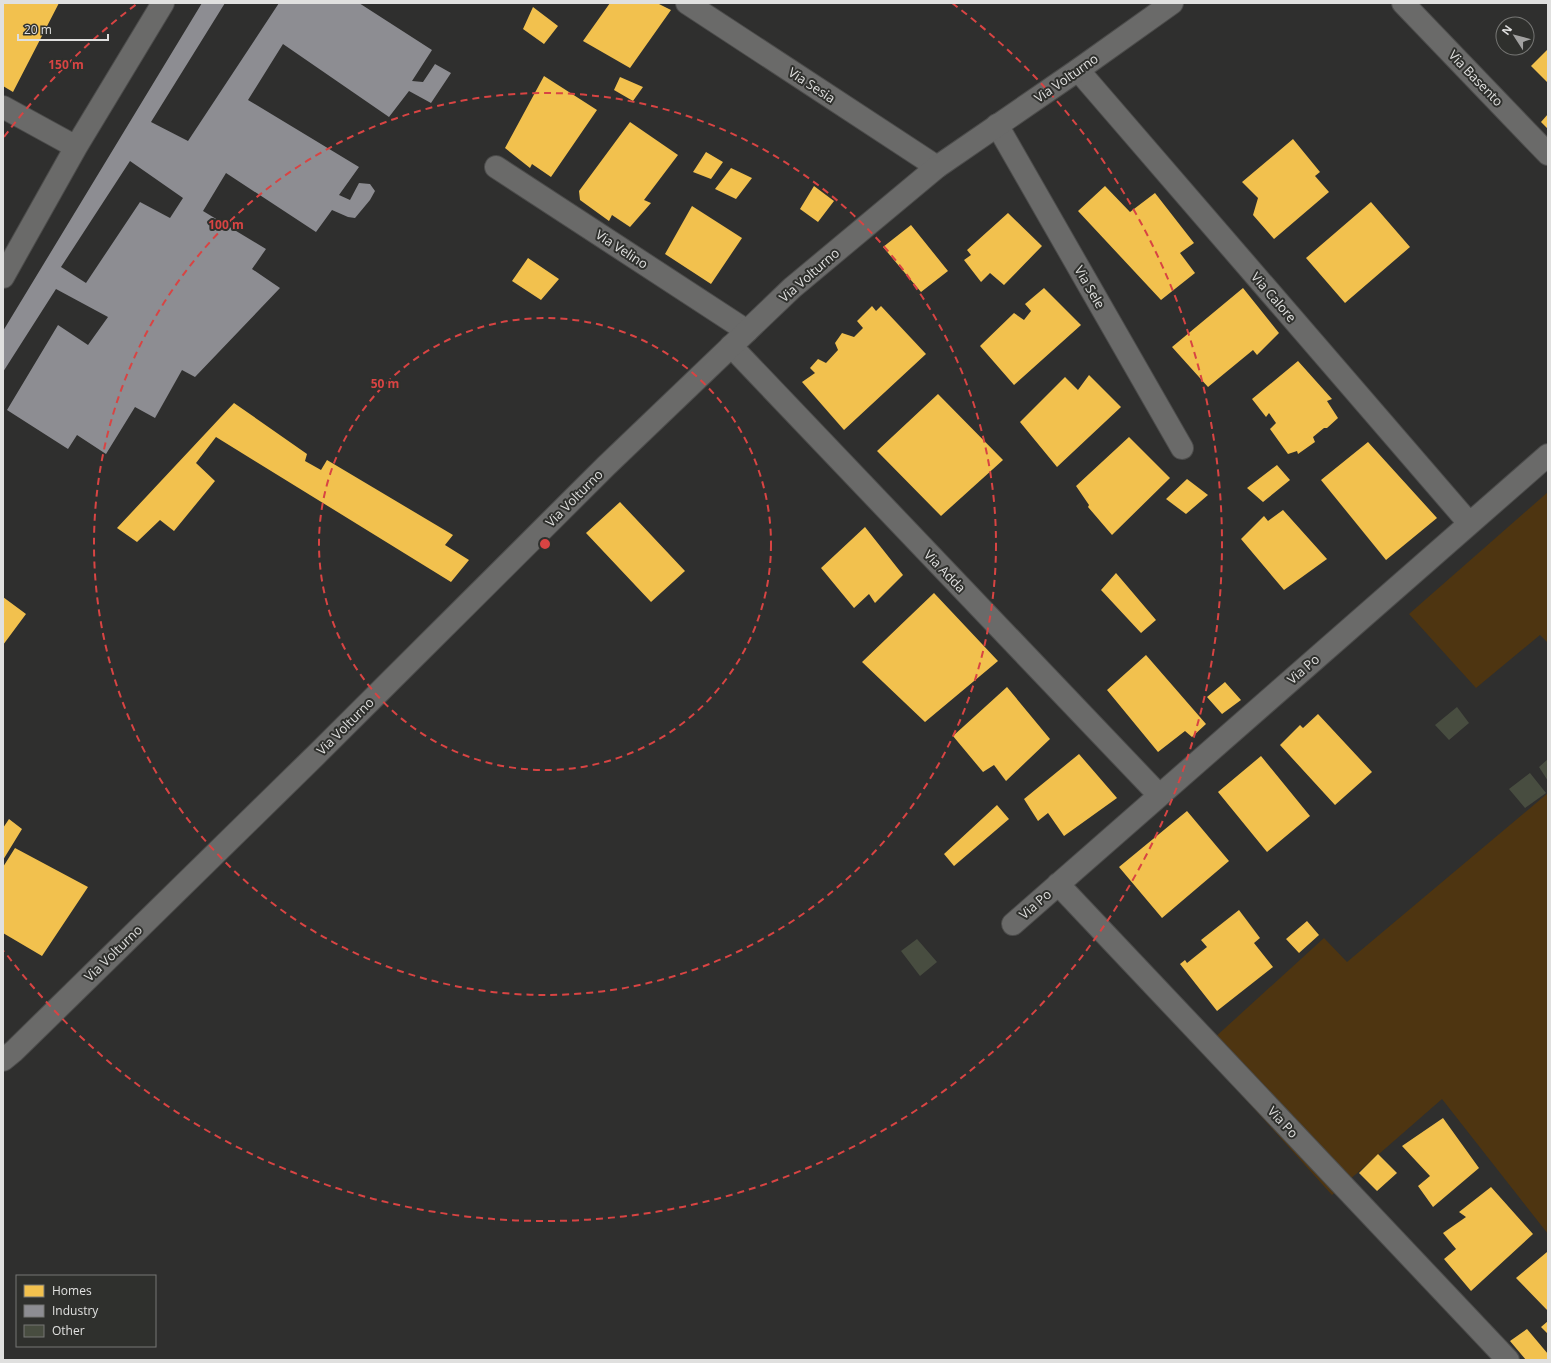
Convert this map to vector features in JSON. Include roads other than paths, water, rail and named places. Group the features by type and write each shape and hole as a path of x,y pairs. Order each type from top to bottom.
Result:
{"street":[{"path":"3,277 76,147 163,3"},
{"name":"Via Sesia","path":"687,3 937,167"},
{"name":"Via Volturno","path":"3,1060 14,1051 312,759 612,460 792,288 937,167 1172,3"},
{"name":"Via Basento","path":"1404,3 1548,154"},
{"name":"Via Calore","path":"1078,70 1470,523"},
{"path":"3,107 76,147"},
{"name":"Via Sele","path":"997,125 1182,448"},
{"name":"Via Velino","path":"496,167 747,331"},
{"name":"Via Adda","path":"731,346 1158,795"},
{"name":"Via Po","path":"1013,924 1158,795 1548,455"},
{"name":"Via Po","path":"1058,884 1508,1360"}]}
